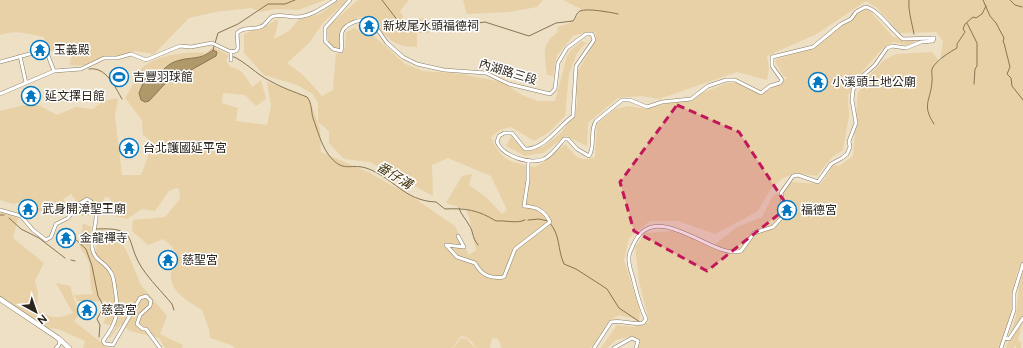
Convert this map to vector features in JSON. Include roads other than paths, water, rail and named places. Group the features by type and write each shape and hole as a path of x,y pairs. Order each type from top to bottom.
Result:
{"street":[{"path":"0,94 54,71 80,69 104,58 117,58 132,54 146,60 176,47 215,44 231,51 236,51 238,48 237,34 240,30 262,26 273,16 303,16 321,10 335,0"},
{"name":"內湖路三段","path":"350,0 324,28 325,41 336,51 341,51 342,32 344,28 357,21 368,19 371,20 387,43 403,57 417,64 444,70 486,73 510,84 550,94 555,89 558,63 567,48 586,34 592,34 594,40 576,66 573,116 543,143 532,149 525,149 512,133 504,132 499,136 497,142 498,145 507,153 528,160"},
{"path":"458,236 464,247 446,245 457,257 475,263 479,270 493,278 504,277 515,249 550,222 545,213 535,207 524,206 528,180 528,160 545,158 564,139 568,139 577,149 589,156 592,151 593,125 622,100 630,100 647,107 662,102 691,99 708,86 726,80 735,80 761,93 770,86 780,83 782,80 772,66 772,57 813,47 841,24 851,19 856,12 866,7 873,9 888,26 903,39 934,38 933,41 922,42 906,48 892,46 887,48 875,65 858,80 853,90 852,100 856,123 850,136 850,147 847,154 831,164 818,182 798,175 793,176 781,193 785,211 784,215 773,227 754,233 741,250 729,252 689,234 670,229 652,226 642,231 633,244 628,258 637,298 646,319 643,323 635,324 618,321 611,322 594,348"},
{"path":"0,62 44,50 47,53 54,71"},
{"path":"231,51 231,60"},
{"path":"20,56 26,83"},
{"path":"0,210 21,216 33,230 46,240 51,237 56,224 68,218 83,200 87,199 92,202 95,207 96,216 92,247 95,257 110,270 115,282 118,306 111,330 103,340 105,344 113,345 140,298 146,296 151,301 150,306 140,315 137,324 143,329 146,329 160,348"},
{"path":"1001,348 1014,310 1014,293 1023,264"},
{"path":"0,299 60,340 69,348"},
{"path":"1004,338 1009,339 1023,318"},
{"path":"614,348 632,338 638,341 636,348"},
{"path":"56,348 59,345 60,340"}],"waterway":[{"name":"番仔溝","path":"213,50 218,33 238,24 268,4 285,4 295,0"},
{"name":"番仔溝","path":"382,0 398,21 422,23 441,20 463,25 485,22 529,36 556,23 573,21 577,14 583,10 618,14"},
{"path":"909,0 914,34"},
{"path":"983,0 990,16 996,23 1004,38 1003,42 1010,67 1007,74 1011,78 1012,86 1023,100"},
{"path":"1010,0 1015,5 1022,7"},
{"path":"934,124 927,107 931,88 932,69 939,60 957,48 957,44 965,32 963,29 965,24 973,17 976,18 982,14 986,6"},
{"path":"967,23 977,43 977,66 975,69 974,84"},
{"name":"番仔溝","path":"232,56 242,61 260,75 284,88 307,97 310,102 313,118 323,146 328,154 338,164 346,167 366,168 384,177 415,198 436,202 445,209 472,210 496,221 518,222 525,220"},
{"name":"番仔溝","path":"89,69 95,69 105,74 113,83 122,99"},
{"path":"459,208 471,228 474,239 478,245"},
{"path":"9,218 21,229 39,238 65,258"},
{"path":"528,220 539,219 548,221"},
{"path":"550,223 556,233 564,264 576,269 607,289 619,308 640,322"},
{"path":"96,229 119,230 129,237 142,268 152,282 172,304 174,310"},
{"path":"75,239 86,249 92,266 98,296 102,303 102,310 97,319 100,325 99,337"},
{"path":"71,260 75,261"}],"place":[{"name":"新坡尾水頭福德祠","path":"369,26"},
{"name":"玉義殿","path":"40,50"},
{"name":"吉豐羽球館","path":"119,77"},
{"name":"小溪頭土地公廟","path":"818,82"},
{"name":"延文擇日館","path":"31,96"},
{"name":"台北護國延平宮","path":"129,148"},
{"name":"武身開漳聖王廟","path":"28,209"},
{"name":"福德宮","path":"787,210"},
{"name":"金龍禪寺","path":"66,238"},
{"name":"慈聖宮","path":"168,260"},
{"name":"慈雲宮","path":"87,310"}]}
